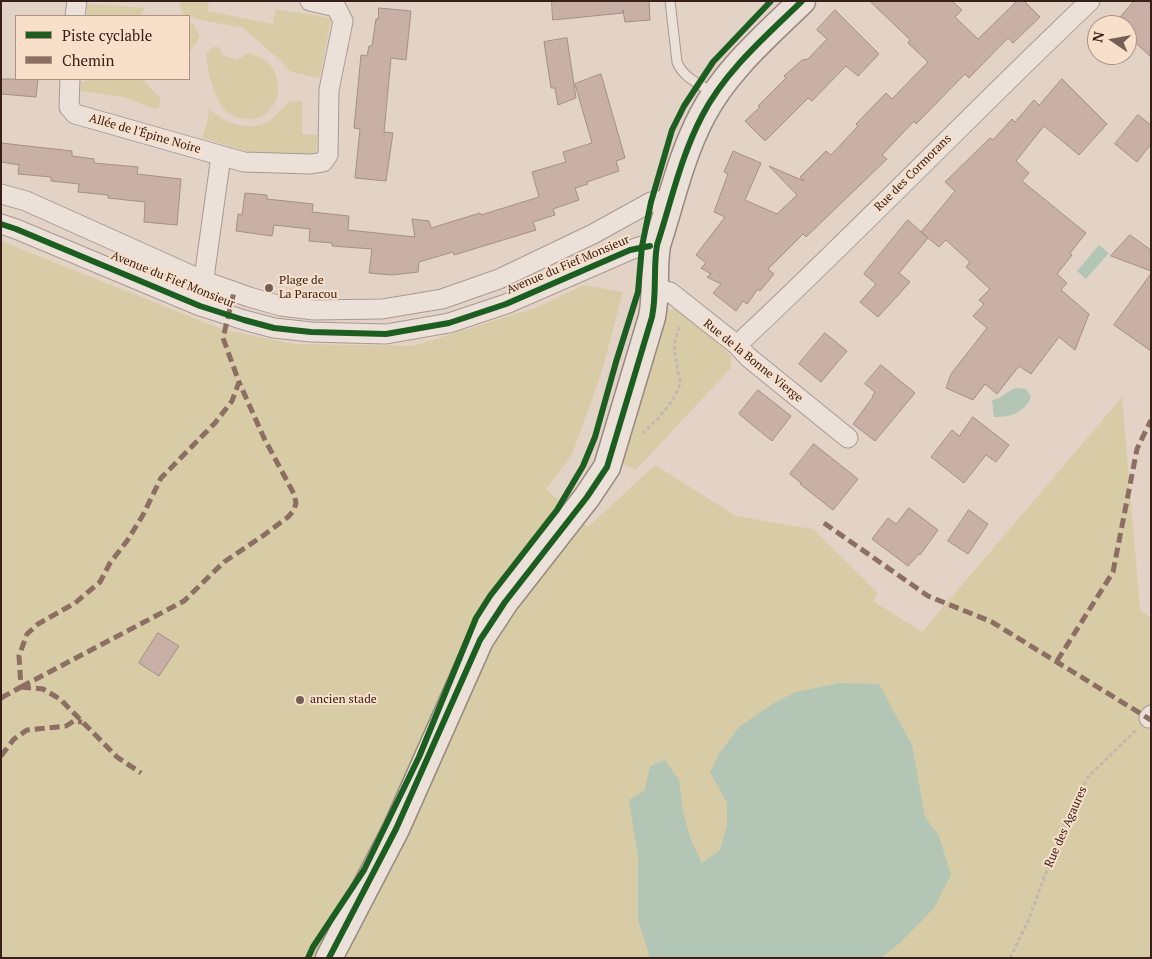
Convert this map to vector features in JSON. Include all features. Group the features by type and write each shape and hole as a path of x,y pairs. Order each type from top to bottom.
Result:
{"street":[{"path":"75,15 77,1"},
{"name":"Allée de l'Épine Noire","path":"70,80 69,107 75,114 244,162 311,164 323,162 328,155 329,90 343,21 336,8 310,1"},
{"path":"329,958 396,829 480,640 505,602 587,497 607,467 652,318 656,289 654,262 657,245 691,139 702,115 715,94 739,64 802,1"},
{"name":"Rue des Cormorans","path":"737,345 1090,1"},
{"path":"200,306 221,156"},
{"name":"Avenue du Fief Monsieur","path":"1,194 26,200 204,281 248,297 282,306 314,310 382,309 442,299 499,279 593,234 651,202 672,199"},
{"name":"Avenue du Fief Monsieur","path":"1,224 200,306 274,328 311,332 386,334 449,323 506,304 630,250 642,246 657,245"},
{"name":"Rue de la Bonne Vierge","path":"656,289 670,292 690,310 737,345 848,438"}],"lane":[{"path":"670,1 677,62 680,70 715,94"}],"path":[{"path":"639,435 654,424 667,408 676,392 680,382 674,345 675,336 690,310"}],"shaded area":[{"path":"178,1 209,1 208,11 273,24 276,9 326,17 330,19 330,23 320,78 291,72 243,28 201,20 183,14"},
{"path":"92,4 145,8 141,15 87,15 87,6"},
{"path":"190,23 194,25 200,37 190,52"},
{"path":"213,47 219,47 222,55 237,60 248,53 262,58 272,67 278,85 278,94 271,109 258,118 249,119 230,115 219,102 208,70 206,54"},
{"path":"90,80 145,80 160,97 159,108 153,108 123,97 81,91 81,82"},
{"path":"290,101 302,101 302,134 318,135 314,155 253,153 202,138 209,109 221,118 234,124 256,126 270,120"},
{"path":"1,241 224,330 296,344 413,346 535,308 584,285 623,292 602,371 572,455 546,489 588,527 655,465 736,516 813,529 878,593 873,601 922,632 1122,397 1140,609 1151,618 1151,958 1,958"},
{"path":"1099,245 1109,253 1086,279 1077,271"},
{"path":"676,308 731,356 731,368 636,470 621,463 668,311"},
{"path":"1017,388 1026,389 1031,397 1025,407 1011,415 994,417 992,400"},
{"path":"839,683 879,684 912,745 925,817 939,836 951,875 934,908 901,942 881,958 648,958 649,954 638,920 638,857 629,800 645,790 650,766 665,760 679,780 683,812 691,840 702,863 720,850 727,825 727,803 710,772 719,754 739,727 774,703 796,692"}],"building":[{"path":"552,1 649,1 650,20 625,22 623,10 623,13 553,20"},
{"path":"870,1 952,1 962,10 955,17 978,39 1017,1 1024,1 1040,17 1013,43 1008,38 969,78 965,74 916,124 914,121 882,155 887,159 806,237 803,234 768,269 774,274 760,291 758,289 747,304 743,301 736,311 713,293 721,284 707,277 711,274 701,268 706,263 696,255 725,217 714,212 728,174 724,172 733,151 761,163 745,200 777,214 797,195 769,166 804,181 800,177 826,151 831,155 858,126 856,124 886,93 892,99 928,62 908,43 910,40"},
{"path":"1134,1 1151,1 1151,57 1137,44 1137,15 1122,15"},
{"path":"379,8 411,11 406,60 391,58 384,132 393,133 386,181 355,178 360,129 354,128 361,55 367,56 369,46 372,46"},
{"path":"835,10 879,54 858,76 846,66 812,101 808,98 765,141 745,121 786,78 784,76 802,60 808,59 827,39 817,30"},
{"path":"567,38 576,98 558,105 555,88 551,88 544,42"},
{"path":"601,74 625,158 616,161 619,171 575,188 579,200 553,209 555,215 533,222 536,230 454,255 453,252 419,262 418,272 392,275 369,273 372,249 332,246 332,243 309,241 310,229 274,225 272,236 236,231 238,214 242,215 245,193 267,195 267,199 313,204 312,212 349,216 348,230 415,237 412,219 429,221 431,228 539,197 532,172 566,162 563,152 592,143 575,84"},
{"path":"1,79 38,80 36,97 1,94"},
{"path":"1062,79 1107,124 1079,155 1044,126 1016,161 1029,173 1022,181 1086,233 1070,253 1072,255 1057,274 1067,283 1061,290 1089,314 1075,350 1059,337 1031,374 1019,366 997,394 985,384 973,400 946,388 951,374 987,328 973,316 984,304 979,300 990,289 966,267 970,262 946,240 939,247 921,232 955,191 945,182 990,138 993,140 1012,119 1015,122 1034,100 1039,105"},
{"path":"1138,115 1151,125 1151,144 1137,162 1115,144"},
{"path":"1,143 72,151 72,156 94,159 94,163 138,167 137,174 181,179 177,225 144,222 145,202 108,198 108,195 78,192 79,184 51,181 51,177 18,174 19,165 1,162"},
{"path":"908,220 928,238 899,273 910,282 878,317 860,302 876,284 864,274"},
{"path":"1130,235 1151,250 1151,271 1111,256"},
{"path":"1151,274 1151,351 1114,325"},
{"path":"825,333 847,351 821,382 799,364"},
{"path":"881,365 915,393 875,441 853,424 873,397 875,392 865,384"},
{"path":"758,390 791,416 772,441 739,414"},
{"path":"973,417 1009,445 996,462 986,455 964,483 931,457 952,430 959,436"},
{"path":"814,444 858,479 833,510 790,474"},
{"path":"909,508 938,530 920,555 908,566 872,539 888,518 896,524"},
{"path":"969,510 988,524 968,554 948,541"},
{"path":"158,633 179,646 159,676 139,663"}],"marked path":[{"path":"1,698 21,687 19,656 27,634 38,624 75,603 100,582 110,563 127,541 143,515 161,478 215,423 232,401 239,382 223,338 234,292"},
{"path":"21,687 184,601 224,562 264,535 288,517 294,510 296,503 294,494 264,438 239,382"},
{"path":"1057,661 1113,572 1137,449 1151,420"},
{"path":"824,523 928,596 992,622 1151,720"},
{"path":"21,687 43,689 60,699 117,757 141,773"},
{"path":"1,756 14,739 27,730 66,726 74,721 82,722"}],"cycle path":[{"path":"308,958 313,947 364,870 419,757 476,618 490,596 557,510 583,466 595,437 638,292 642,246 651,202 672,130 684,106 713,62 771,1"},
{"path":"329,958 396,829 480,640 505,602 587,497 607,467 652,317 657,245 682,163 702,116 711,100 734,69 802,1"},
{"path":"1,224 200,306 274,328 311,332 386,334 449,323 506,304 630,250 650,246"}],"place":[{"name":"Plage de La Paracou","path":"269,288"},
{"name":"ancien stade","path":"300,700"}]}
